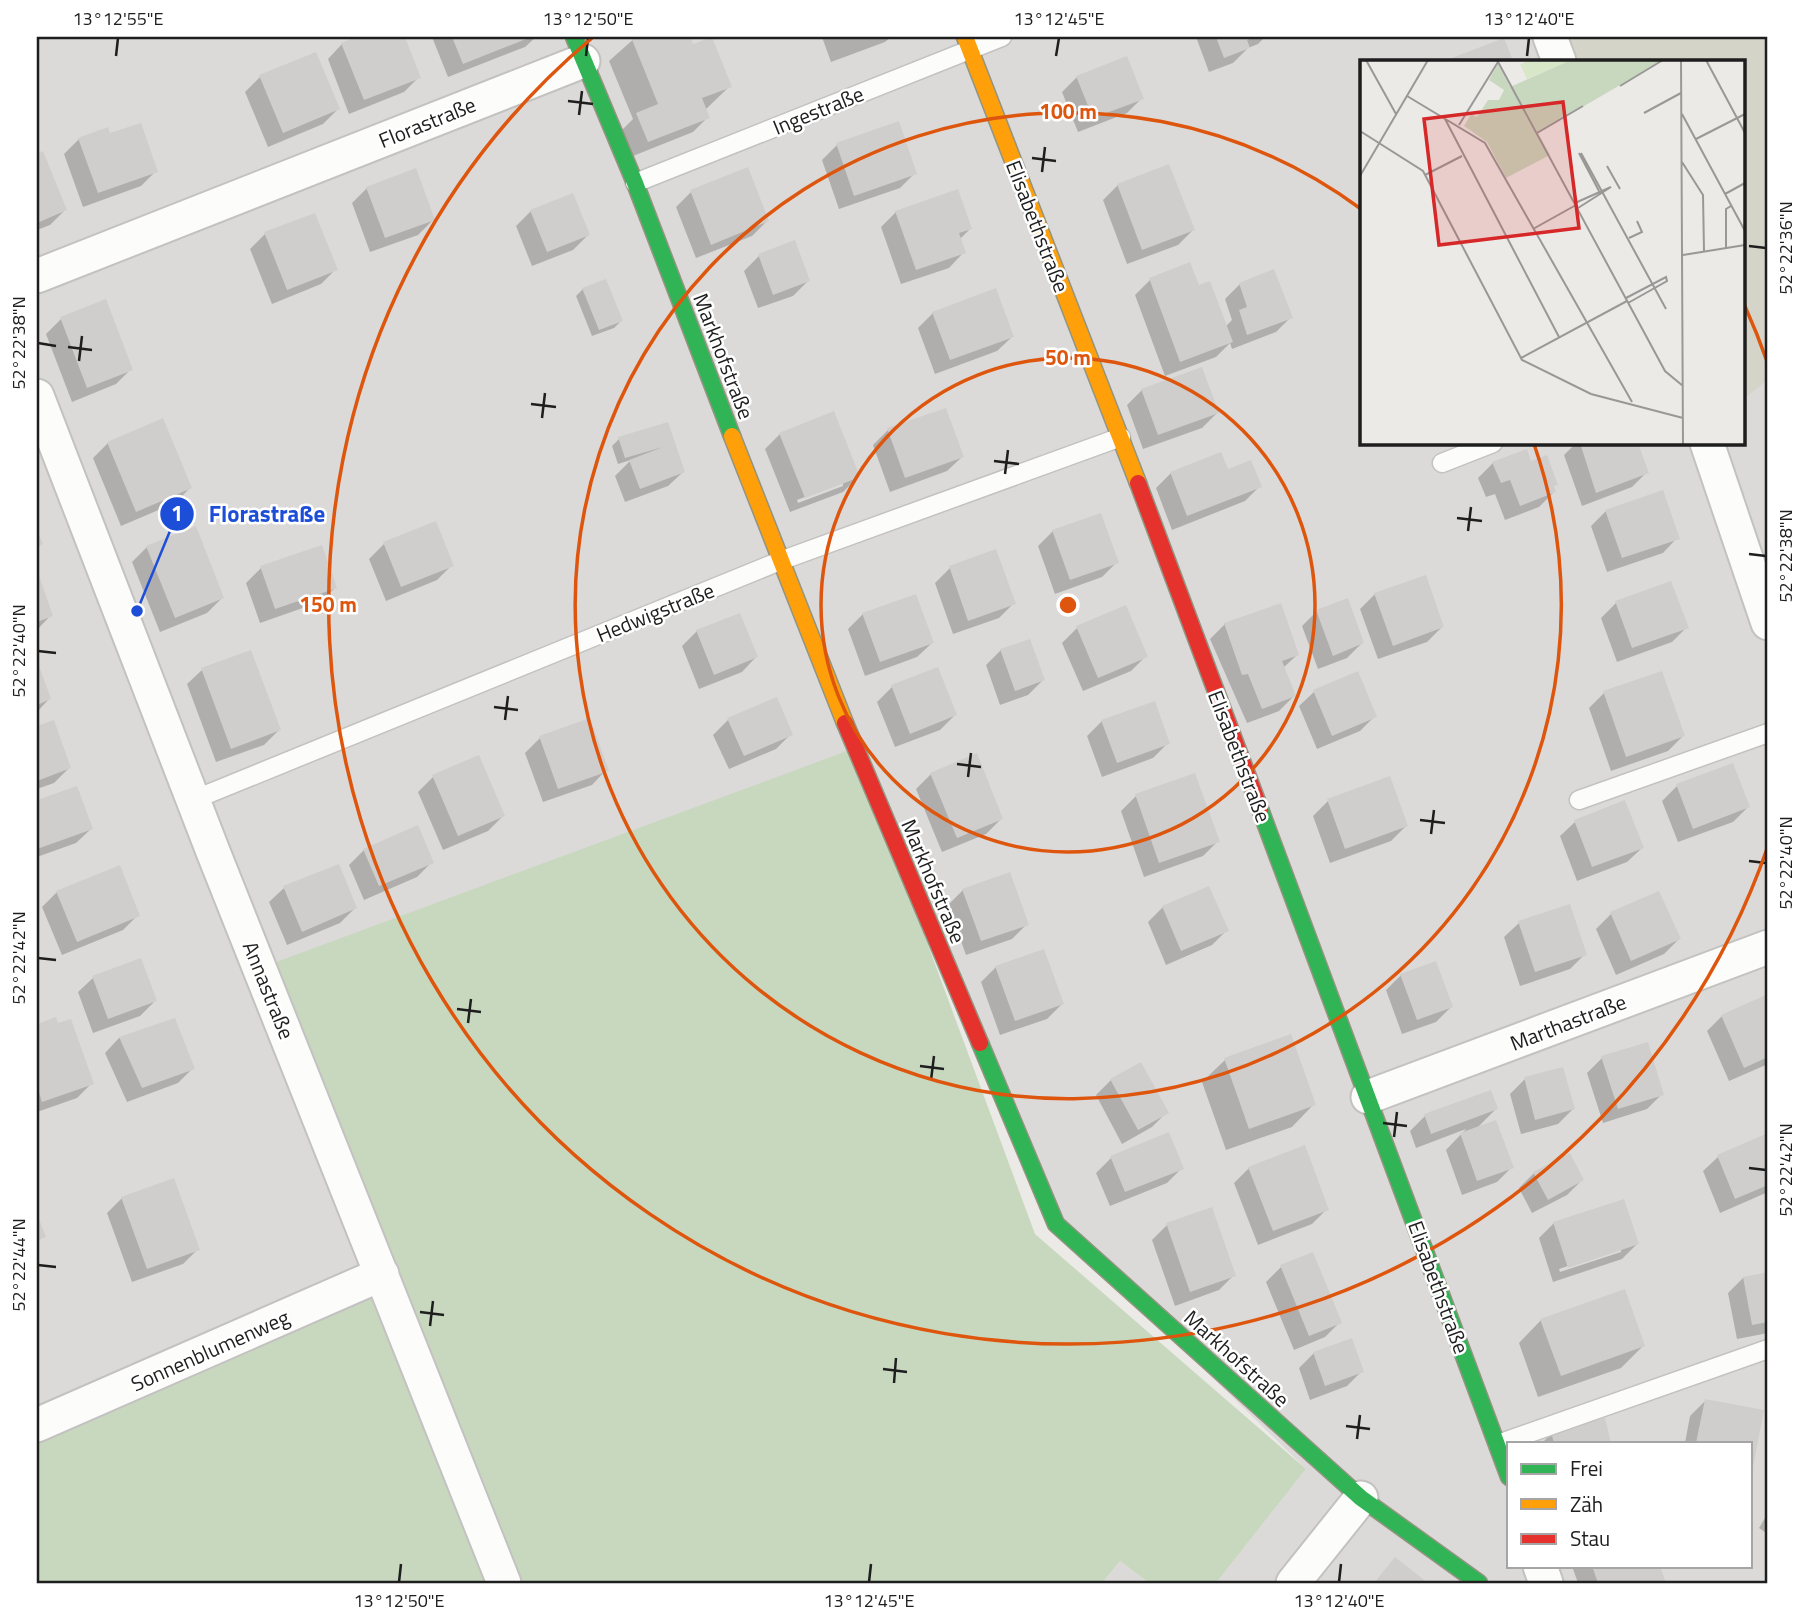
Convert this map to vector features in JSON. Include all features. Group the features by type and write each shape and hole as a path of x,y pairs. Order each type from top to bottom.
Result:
{"street":[{"path":"1550,37 1559,60"},
{"name":"Elisabethstraße","path":"967,43 1121,437 1507,1471"},
{"name":"Markhofstraße","path":"578,49 635,183 855,748 1056,1224 1361,1498 1479,1583"},
{"name":"Florastraße","path":"37,276 578,49"},
{"name":"Annastraße","path":"37,396 193,800 504,1583"},
{"path":"1707,444 1768,623"},
{"name":"Marthastraße","path":"1368,1097 1768,947"},
{"name":"Sonnenblumenweg","path":"37,1425 382,1274"},
{"path":"1293,1583 1361,1498"}],"lane":[{"name":"Ingestraße","path":"635,183 967,43 1002,37"},
{"name":"Hedwigstraße","path":"193,800 780,561 1121,437"},
{"path":"1442,463 1490,444"},
{"path":"1579,800 1768,733"},
{"path":"1498,1444 1768,1349"}],"shaded area":[{"path":"37,37 1550,37 1559,60 1360,60 1360,444 1745,444 1745,398 1768,380 1768,1583 1216,1583 1306,1469 1056,1224 854,748 382,1274 37,1425"},
{"path":"1550,37 1768,37 1768,380 1745,398 1745,60 1559,60"},
{"path":"1120,1561 1149,1583 1102,1583"}],"green space":[{"path":"855,748 1035,1234 1306,1469 1216,1583 1149,1583 1120,1561 1102,1583 37,1583 37,1425 382,1274 260,968"}],"building":[{"path":"356,37 405,37 421,78 364,100 341,43"},
{"path":"452,37 531,37 463,64"},
{"path":"631,37 691,37 693,44 712,37 732,87 702,98 710,118 648,142 636,113 658,104"},
{"path":"1216,37 1254,37 1247,40 1250,48 1224,58"},
{"path":"1504,38 1513,60 1447,60"},
{"path":"316,52 340,109 283,133 259,75"},
{"path":"1127,56 1144,99 1093,118 1076,76"},
{"path":"899,121 917,174 854,196 836,143"},
{"path":"141,123 158,172 98,193 78,138 108,127 110,133"},
{"path":"43,151 67,210 37,223 37,154"},
{"path":"1169,164 1195,230 1142,250 1117,184"},
{"path":"748,167 769,221 711,245 690,190"},
{"path":"416,168 435,220 385,238 366,187"},
{"path":"958,189 972,229 959,233 966,253 916,270 895,211"},
{"path":"573,193 590,235 547,252 530,210"},
{"path":"315,213 338,270 287,290 264,232"},
{"path":"795,240 810,281 773,295 758,254"},
{"path":"1190,262 1199,285 1210,281 1233,342 1180,362 1149,278"},
{"path":"1274,269 1293,318 1247,335 1239,310 1247,307 1239,283"},
{"path":"606,279 623,321 599,330 582,288"},
{"path":"996,288 1014,337 950,360 932,312"},
{"path":"106,299 133,370 87,388 60,317"},
{"path":"1202,367 1219,413 1158,435 1141,389"},
{"path":"946,408 964,457 905,478 887,428"},
{"path":"834,411 860,477 805,498 779,433"},
{"path":"163,418 192,488 136,512 107,442"},
{"path":"668,422 685,472 640,489 629,460 663,447 625,458 618,437"},
{"path":"1580,444 1638,444 1649,473 1596,493"},
{"path":"1527,449 1531,461 1547,455 1558,485 1554,486 1556,492 1520,506 1510,480 1501,483 1492,462"},
{"path":"1221,452 1228,469 1251,460 1262,487 1187,516 1170,472"},
{"path":"1663,490 1680,539 1622,558 1605,510"},
{"path":"1101,513 1119,563 1070,580 1052,530"},
{"path":"436,521 454,566 401,587 383,542"},
{"path":"196,526 224,598 175,618 146,546"},
{"path":"37,530 43,544 37,547"},
{"path":"322,545 337,588 275,609 260,566"},
{"path":"996,549 1016,604 968,621 949,566"},
{"path":"37,570 53,616 37,622"},
{"path":"1426,575 1444,627 1393,646 1374,593"},
{"path":"1671,581 1689,628 1632,648 1615,601"},
{"path":"916,594 934,643 880,662 862,613"},
{"path":"1348,598 1364,643 1333,656 1316,610"},
{"path":"1281,603 1299,655 1282,661 1296,696 1262,709 1248,674 1242,675 1224,623"},
{"path":"1126,605 1148,657 1098,678 1076,626"},
{"path":"740,613 758,657 714,675 696,630"},
{"path":"1030,639 1045,680 1015,691 1000,649"},
{"path":"251,650 281,730 231,749 201,668"},
{"path":"37,660 51,699 37,705"},
{"path":"938,667 957,715 910,734 891,685"},
{"path":"1358,671 1377,717 1332,736 1313,690"},
{"path":"1662,671 1685,736 1626,757 1603,691"},
{"path":"777,697 793,735 744,756 727,718"},
{"path":"1155,701 1170,744 1117,763 1101,720"},
{"path":"590,718 609,771 558,789 539,736"},
{"path":"54,720 71,768 37,781 37,726"},
{"path":"977,753 1003,819 957,838 930,773"},
{"path":"479,755 505,816 458,836 432,775"},
{"path":"1733,763 1750,807 1693,829 1676,784"},
{"path":"1195,773 1220,842 1159,863 1135,794"},
{"path":"1390,776 1408,826 1345,849 1327,799"},
{"path":"77,786 93,829 37,849 37,800"},
{"path":"1625,800 1644,848 1592,867 1574,820"},
{"path":"418,825 434,863 379,886 363,849"},
{"path":"339,864 357,908 302,932 283,886"},
{"path":"120,865 140,916 77,942 56,891"},
{"path":"1010,872 1029,925 981,941 962,889"},
{"path":"1209,886 1229,931 1181,951 1162,906"},
{"path":"1659,891 1681,939 1631,961 1610,912"},
{"path":"1570,904 1587,955 1535,972 1518,921"},
{"path":"1044,949 1064,1004 1015,1021 995,966"},
{"path":"141,958 157,1001 108,1019 92,976"},
{"path":"1436,961 1453,1007 1417,1020 1400,974"},
{"path":"1768,994 1768,1057 1744,1068 1721,1015"},
{"path":"56,1017 58,1023 71,1019 94,1084 42,1102 37,1086 37,1024"},
{"path":"175,1018 195,1069 142,1088 119,1037"},
{"path":"1291,1034 1316,1105 1249,1129 1224,1058"},
{"path":"1648,1042 1664,1095 1618,1109 1601,1056"},
{"path":"1141,1062 1169,1113 1138,1130 1110,1079"},
{"path":"1563,1067 1575,1109 1535,1120 1524,1077"},
{"path":"1491,1090 1498,1109 1431,1134 1424,1114"},
{"path":"1496,1120 1514,1168 1477,1181 1460,1133"},
{"path":"1169,1132 1184,1169 1125,1192 1110,1156"},
{"path":"1768,1133 1768,1185 1735,1199 1717,1155"},
{"path":"1305,1145 1329,1210 1273,1231 1248,1167"},
{"path":"1570,1153 1584,1180 1548,1200 1533,1172"},
{"path":"174,1178 200,1250 147,1269 121,1197"},
{"path":"1624,1199 1639,1244 1568,1268 1553,1222"},
{"path":"1212,1207 1236,1276 1190,1292 1166,1223"},
{"path":"37,1214 46,1237 37,1241"},
{"path":"1313,1252 1342,1323 1309,1336 1280,1265"},
{"path":"1768,1272 1768,1322 1752,1325 1743,1277"},
{"path":"1625,1289 1645,1346 1561,1376 1540,1319"},
{"path":"1352,1338 1364,1372 1325,1386 1313,1352"},
{"path":"1705,1399 1764,1410 1752,1472 1752,1442 1696,1442"},
{"path":"1605,1418 1611,1442 1554,1442 1551,1432"},
{"path":"1395,1557 1428,1583 1374,1583"},
{"path":"1593,1568 1661,1568 1666,1583 1598,1583"}],"traffic: fast":[{"path":"574,37 635,183 732,436"},
{"path":"1260,809 1507,1472"},
{"path":"980,1043 1056,1224 1361,1498 1479,1583"}],"traffic: slow":[{"path":"965,37 1138,483"},
{"path":"732,436 845,723"}],"traffic: jam":[{"path":"1138,483 1260,809"},
{"path":"845,723 980,1043"}],"place":[{"name":"Florastraße","path":"137,611"}]}
